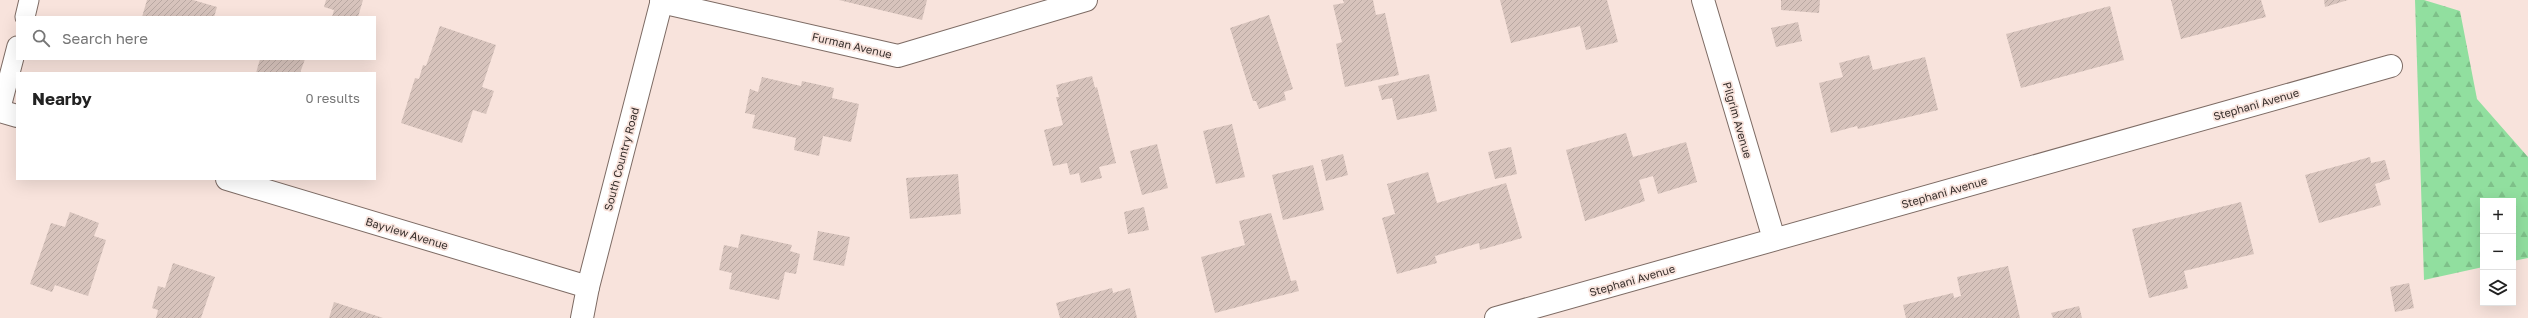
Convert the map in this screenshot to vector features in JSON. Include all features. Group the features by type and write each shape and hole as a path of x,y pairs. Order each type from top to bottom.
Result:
{"street":[{"name":"Furman Avenue","path":"661,1 898,56 1060,4 1086,0"},
{"name":"Pilgrim Avenue","path":"1703,0 1774,239"},
{"name":"South Country Road","path":"582,318 588,287 661,1"},
{"name":"Stephani Avenue","path":"1496,318 2391,66"},
{"path":"0,111 16,116"},
{"name":"Bayview Avenue","path":"230,180 588,287"}],"lane":[{"path":"25,16 29,0"},
{"path":"0,111 16,50"}],"green space":[{"path":"2415,0 2424,0 2460,11 2477,99 2528,157 2528,258 2516,260 2516,198 2480,198 2480,268 2424,280"}],"building":[{"path":"147,0 193,0 217,7 214,16 142,16"},
{"path":"326,0 363,0 358,16 332,16 334,10 324,7"},
{"path":"839,0 927,0 922,20"},
{"path":"1343,0 1373,0 1376,15 1385,13 1399,75 1345,87 1336,44 1342,42 1333,5 1344,3"},
{"path":"1500,0 1607,0 1618,42 1586,50 1580,26 1511,43"},
{"path":"1781,0 1820,0 1819,13 1781,10"},
{"path":"2171,0 2261,0 2266,17 2181,39"},
{"path":"2324,0 2348,0 2325,7"},
{"path":"2110,6 2124,60 2021,88 2006,34"},
{"path":"1269,15 1293,89 1284,92 1286,100 1259,109 1256,101 1253,101 1230,28"},
{"path":"1798,22 1802,41 1776,47 1771,28"},
{"path":"440,26 496,45 482,87 494,91 486,114 473,110 462,143 401,123 415,78 419,79 423,65 426,66"},
{"path":"1869,55 1873,70 1925,57 1938,110 1858,129 1857,126 1831,133 1819,83 1843,77 1839,63"},
{"path":"260,60 305,60 300,72 256,72"},
{"path":"1429,74 1437,111 1397,120 1392,98 1382,100 1378,86"},
{"path":"1092,76 1095,88 1097,87 1116,163 1099,167 1102,178 1081,183 1079,173 1070,175 1067,163 1053,166 1044,130 1063,125 1056,97 1059,97 1056,85"},
{"path":"762,77 801,86 802,81 834,88 832,98 859,104 851,142 823,136 819,156 794,150 796,138 752,128 755,115 745,113 750,89 758,92"},
{"path":"1232,124 1245,177 1216,184 1203,131"},
{"path":"1626,133 1633,157 1686,142 1697,182 1658,194 1653,176 1639,180 1645,201 1585,221 1566,150"},
{"path":"1157,144 1168,188 1142,195 1130,151"},
{"path":"1511,147 1517,174 1495,179 1488,152"},
{"path":"1343,154 1348,175 1326,181 1321,160"},
{"path":"2370,157 2371,163 2385,160 2390,179 2375,184 2381,205 2319,223 2305,175"},
{"path":"1313,165 1324,210 1283,220 1272,175"},
{"path":"1428,172 1437,203 1506,183 1522,238 1480,250 1479,243 1435,256 1437,263 1397,274 1382,218 1395,214 1387,184"},
{"path":"958,174 961,214 910,219 906,178"},
{"path":"2241,202 2254,254 2184,271 2188,288 2149,298 2132,229"},
{"path":"1144,207 1149,230 1128,234 1124,212"},
{"path":"70,212 99,223 94,236 106,240 88,296 55,285 52,292 30,284 51,223 65,227"},
{"path":"1271,213 1291,281 1296,280 1299,291 1215,313 1201,257 1245,245 1239,221"},
{"path":"818,231 850,237 844,266 813,260"},
{"path":"741,234 792,245 790,251 800,254 796,274 785,272 779,300 729,289 732,273 719,270 724,245 738,248"},
{"path":"173,263 215,277 201,318 156,318 158,310 152,308 158,286 165,288"},
{"path":"2008,266 2020,318 1906,318 1903,305 1953,293 1954,298 1961,296 1957,277"},
{"path":"2409,283 2414,308 2395,312 2390,287"},
{"path":"1112,288 1113,293 1130,288 1137,318 1060,318 1056,303"},
{"path":"334,302 383,318 329,318"},
{"path":"2079,306 2082,318 2053,318 2051,313"}]}
